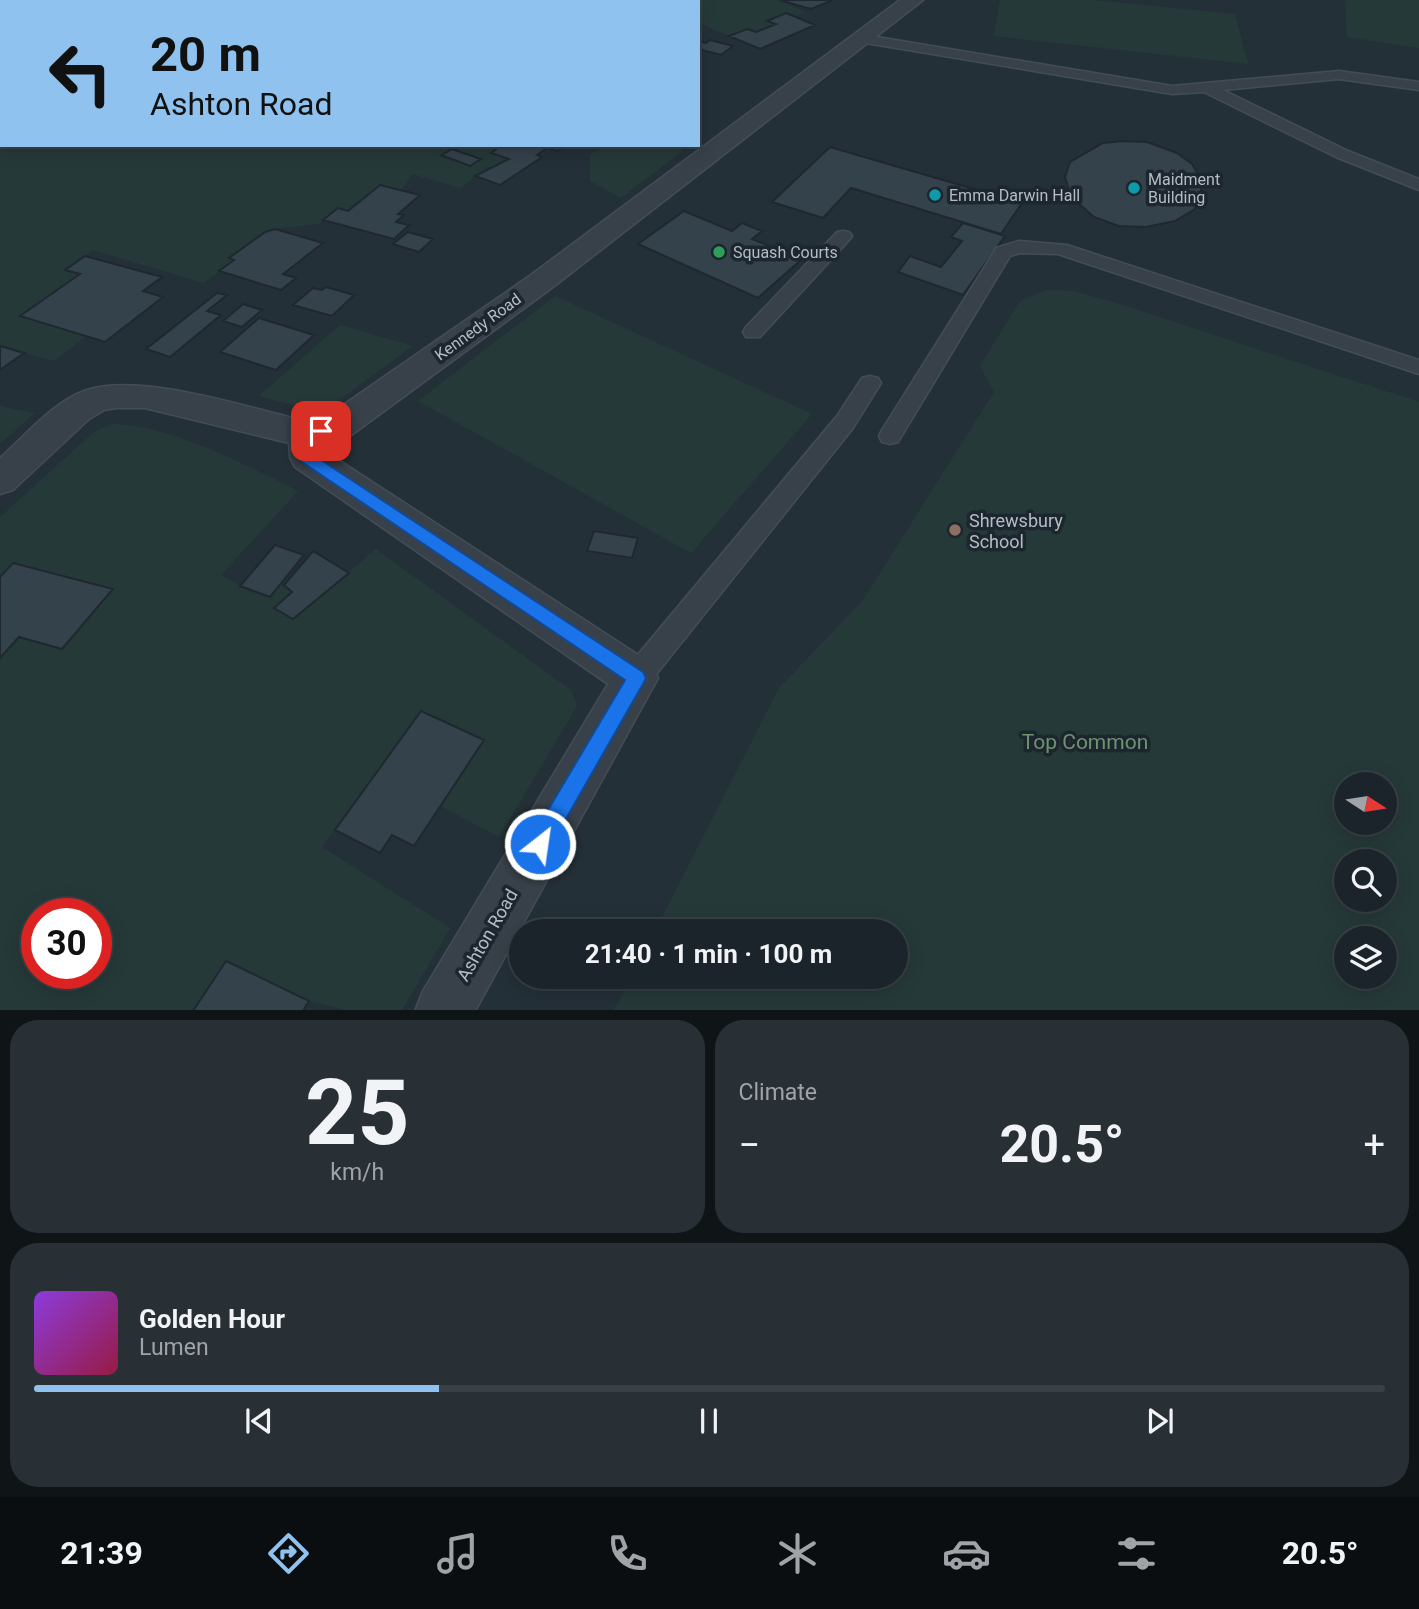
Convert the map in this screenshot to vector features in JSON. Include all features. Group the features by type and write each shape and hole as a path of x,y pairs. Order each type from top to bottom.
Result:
{"street":[{"name":"Kennedy Road","path":"0,480 78,410 95,400 116,396 145,397 306,434 337,428 553,272 913,0"},
{"path":"306,434 308,458 636,678"},
{"name":"Ashton Road","path":"443,1010 636,678"}],"lane":[{"path":"865,38 1172,90 1339,75 1419,86"},
{"path":"1205,87 1342,154 1419,185"},
{"path":"752,332 843,236"},
{"path":"890,436 1003,252 1019,247 1060,249 1419,367"},
{"path":"636,678 845,422 870,383"}],"green space":[{"path":"700,0 779,0 805,12 797,16 788,12 768,21 776,24 756,32 747,29 729,36 700,24"},
{"path":"1000,0 1094,0 1235,14 1248,64 994,36"},
{"path":"1345,0 1419,0 1419,48 1347,37"},
{"path":"0,147 500,147 492,153 509,159 494,169 488,167 460,188 412,174 402,190 380,185 348,211 338,208 318,224 275,229 230,258 234,260 204,283 93,250 66,269 80,274 21,316 86,336 54,361 0,346"},
{"path":"603,147 667,147 684,150 621,198 590,181 590,154"},
{"name":"Top Common","path":"1046,290 1074,291 1419,402 1419,1010 614,1010 625,989 908,989 908,919 661,919 779,688 863,600 994,392 980,366 1020,301"},
{"path":"555,296 812,414 691,553 418,401"},
{"path":"340,325 413,346 332,405 303,408 259,396"},
{"path":"0,406 35,413 0,444"},
{"path":"113,424 136,426 184,439 231,458 298,491 221,575 269,597 280,584 292,592 275,608 293,619 376,549 571,690 577,706 499,837 441,806 484,740 421,711 322,847 450,928 402,1010 346,1010 309,1001 226,961 193,1010 0,1010 0,658 19,637 62,649 113,589 14,563 0,577 0,517 95,431"}],"building":[{"path":"779,0 833,0 811,9"},
{"path":"786,13 815,25 760,49 729,36 747,29 756,32 776,24 767,21"},
{"path":"710,40 733,46 721,55 700,50 700,42 706,43"},
{"name":"Maidment Building","path":"1147,142 1177,153 1192,164 1201,179 1201,196 1195,209 1175,221 1146,227 1119,226 1094,217 1071,197 1065,177 1070,162 1103,143"},
{"path":"499,147 563,147 558,151 547,148 537,155 542,157 500,185 475,176 509,159 491,153"},
{"name":"Emma Darwin Hall","path":"830,147 1022,203 1001,234 851,188 823,218 772,202"},
{"path":"452,149 481,159 470,166 441,155"},
{"path":"380,185 420,195 398,214 404,215 396,222 409,225 394,239 323,220 338,208 348,211"},
{"name":"Squash Courts","path":"684,211 732,231 742,223 762,231 752,239 802,259 758,298 638,244"},
{"path":"963,223 1005,236 963,295 898,272 910,256 941,267 962,241 951,237"},
{"path":"275,229 323,243 283,274 296,278 281,290 219,271 234,260 229,258 265,232"},
{"path":"408,232 433,239 419,252 393,244"},
{"path":"85,256 162,277 143,291 163,297 105,342 20,316 80,274 65,270"},
{"path":"326,287 354,295 332,316 293,305 313,288 322,290"},
{"path":"217,293 227,295 207,311 221,315 170,357 146,349"},
{"path":"243,304 262,310 242,327 223,321"},
{"path":"259,318 314,335 276,370 220,352"},
{"path":"0,346 24,353 0,370"},
{"path":"594,531 638,538 632,558 587,551"},
{"path":"275,545 304,555 270,597 240,586"},
{"path":"313,551 349,573 293,619 274,608 292,592 284,585"},
{"path":"13,563 113,589 62,649 19,637 0,658 0,577"},
{"path":"421,711 484,740 414,846 392,835 380,853 335,830"},
{"path":"226,961 309,1001 304,1010 194,1010"}],"place":[{"name":"Maidment Building","path":"1134,188"},
{"name":"Emma Darwin Hall","path":"935,195"},
{"name":"Squash Courts","path":"719,252"},
{"name":"Shrewsbury School","path":"955,530"}],"route":[{"path":"321,431 306,434 308,458 636,678 540,844"}]}
